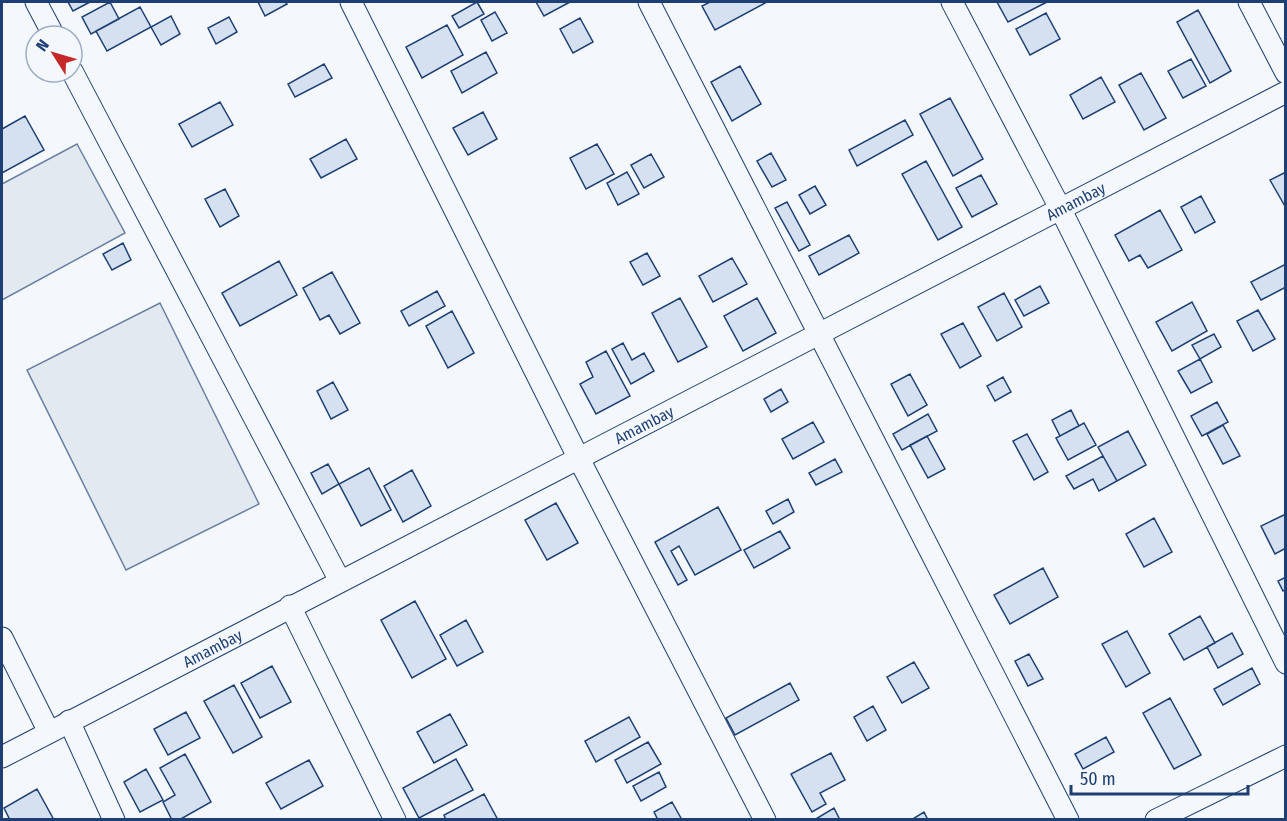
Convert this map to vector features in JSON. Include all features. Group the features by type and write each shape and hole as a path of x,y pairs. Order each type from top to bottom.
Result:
{"street":[{"path":"36,2 48,24"},
{"path":"351,2 578,457 765,819"},
{"path":"649,2 1068,819"},
{"path":"952,2 1060,208 1286,663"},
{"path":"1249,2 1286,73"},
{"path":"79,84 340,581"},
{"name":"Amambay","path":"2,757 1286,92"},
{"path":"290,606 395,819"},
{"path":"2,638 49,732"},
{"path":"69,721 114,819"},
{"path":"1156,819 1286,756"}],"shaded area":[{"path":"77,144 125,233 2,300 2,184"},
{"path":"160,303 259,504 126,570 27,370"}],"building":[{"path":"68,2 90,2 73,11"},
{"path":"110,2 119,19 91,34 82,17"},
{"path":"258,2 285,2 287,4 265,16"},
{"path":"477,2 484,14 459,28 452,16"},
{"path":"536,2 570,2 544,16"},
{"path":"710,2 765,3 715,30 702,6"},
{"path":"997,2 1047,2 1008,22"},
{"path":"140,7 151,27 107,51 96,31"},
{"path":"1198,10 1231,71 1210,83 1177,22"},
{"path":"495,12 507,33 492,41 481,20"},
{"path":"1046,13 1060,39 1030,55 1016,29"},
{"path":"171,16 180,34 161,45 151,27"},
{"path":"229,17 237,32 216,44 208,28"},
{"path":"580,18 593,42 573,53 560,29"},
{"path":"447,25 463,55 422,78 406,47"},
{"path":"486,52 497,73 462,93 451,71"},
{"path":"1191,59 1206,86 1183,98 1168,71"},
{"path":"324,64 332,78 295,97 288,84"},
{"path":"740,66 761,104 732,121 711,82"},
{"path":"1141,73 1166,118 1144,130 1119,85"},
{"path":"1101,77 1115,102 1083,119 1070,95"},
{"path":"950,98 983,159 953,176 920,114"},
{"path":"220,102 233,125 192,147 179,124"},
{"path":"483,112 497,139 468,155 453,128"},
{"path":"25,116 44,150 2,173 2,129"},
{"path":"905,120 913,135 857,166 849,150"},
{"path":"346,139 357,159 321,178 310,159"},
{"path":"597,144 614,174 586,189 570,158"},
{"path":"771,153 786,180 772,187 757,161"},
{"path":"651,154 664,177 644,188 631,165"},
{"path":"926,161 962,227 938,240 902,174"},
{"path":"627,172 639,194 618,205 607,183"},
{"path":"1286,172 1286,208 1270,180"},
{"path":"981,175 997,204 972,217 956,188"},
{"path":"815,186 826,205 810,214 799,195"},
{"path":"225,189 239,216 220,227 205,199"},
{"path":"1201,196 1215,222 1195,233 1181,207"},
{"path":"787,202 810,245 799,251 775,208"},
{"path":"1160,210 1182,250 1148,268 1140,255 1129,261 1115,235"},
{"path":"849,235 859,253 819,275 809,256"},
{"path":"123,243 131,260 112,270 103,254"},
{"path":"647,253 660,276 643,285 630,262"},
{"path":"732,258 747,284 713,302 699,276"},
{"path":"279,261 297,295 240,326 222,293"},
{"path":"1286,264 1286,287 1261,300 1251,282"},
{"path":"332,272 360,323 340,334 329,315 320,320 303,288"},
{"path":"1040,286 1049,303 1024,316 1015,300"},
{"path":"437,291 445,306 409,326 401,311"},
{"path":"1004,293 1022,327 997,341 978,307"},
{"path":"680,298 707,347 678,362 652,313"},
{"path":"757,298 776,333 743,351 724,316"},
{"path":"1192,302 1207,331 1172,351 1156,322"},
{"path":"1258,310 1275,339 1253,351 1237,321"},
{"path":"452,311 474,353 448,368 426,326"},
{"path":"963,323 981,356 960,368 941,334"},
{"path":"1214,334 1221,347 1200,359 1192,345"},
{"path":"623,343 632,360 644,353 654,371 631,384 612,349"},
{"path":"606,351 630,396 596,414 580,384 593,377 586,362"},
{"path":"1200,359 1212,382 1191,393 1178,371"},
{"path":"910,374 927,405 908,416 891,384"},
{"path":"1003,377 1011,392 995,401 987,386"},
{"path":"333,382 348,410 331,419 317,391"},
{"path":"781,389 788,402 771,412 764,399"},
{"path":"1217,402 1228,422 1202,436 1191,416"},
{"path":"1071,410 1079,426 1060,436 1052,420"},
{"path":"928,414 937,431 902,450 893,434"},
{"path":"813,422 824,442 793,459 782,439"},
{"path":"1084,423 1096,445 1068,460 1056,438"},
{"path":"1223,425 1240,456 1223,464 1207,434"},
{"path":"1128,431 1146,465 1117,481 1098,447"},
{"path":"1027,434 1048,472 1034,480 1013,441"},
{"path":"927,436 945,469 928,478 910,445"},
{"path":"1103,456 1117,481 1099,491 1093,479 1074,489 1066,476"},
{"path":"835,459 842,472 816,485 809,473"},
{"path":"328,464 339,484 322,494 311,473"},
{"path":"369,468 391,510 361,526 339,484"},
{"path":"412,470 431,506 403,522 384,486"},
{"path":"788,499 794,512 773,524 766,511"},
{"path":"556,503 578,543 547,560 525,520"},
{"path":"718,507 741,550 695,575 679,546 671,551 687,580 678,585 655,542"},
{"path":"1286,514 1286,548 1275,554 1261,526"},
{"path":"1154,518 1172,552 1144,567 1126,534"},
{"path":"780,531 790,548 754,568 744,550"},
{"path":"1043,568 1058,597 1010,624 994,595"},
{"path":"1286,577 1286,589 1283,591 1278,581"},
{"path":"415,601 446,659 412,678 381,620"},
{"path":"1200,616 1215,643 1184,660 1169,634"},
{"path":"466,620 483,652 457,666 440,635"},
{"path":"1127,631 1150,673 1126,687 1102,644"},
{"path":"1232,633 1243,654 1218,668 1207,647"},
{"path":"1029,654 1043,679 1028,686 1015,661"},
{"path":"914,662 929,688 902,703 887,677"},
{"path":"272,666 291,702 260,718 241,683"},
{"path":"1252,668 1260,684 1223,705 1214,689"},
{"path":"790,683 799,700 735,735 726,718"},
{"path":"234,685 262,737 233,753 204,701"},
{"path":"1170,698 1201,755 1174,769 1143,713"},
{"path":"873,706 886,730 867,741 854,717"},
{"path":"186,712 200,738 168,755 154,729"},
{"path":"450,714 467,745 434,763 417,732"},
{"path":"629,717 640,737 596,762 585,741"},
{"path":"1106,737 1114,752 1083,769 1075,754"},
{"path":"648,742 661,764 627,783 615,760"},
{"path":"831,753 845,780 820,793 826,804 812,812 791,774"},
{"path":"185,754 211,802 179,820 172,820 163,802 175,795 160,768"},
{"path":"456,759 473,790 419,818 403,788"},
{"path":"309,760 323,786 281,809 266,783"},
{"path":"146,769 163,800 140,812 124,782"},
{"path":"659,772 666,787 641,801 633,786"},
{"path":"37,789 54,820 10,820 4,808"},
{"path":"484,794 498,820 446,820 444,815"},
{"path":"672,802 682,820 658,820 654,812"},
{"path":"834,808 840,820 814,820"},
{"path":"924,812 928,820 911,820"}]}
